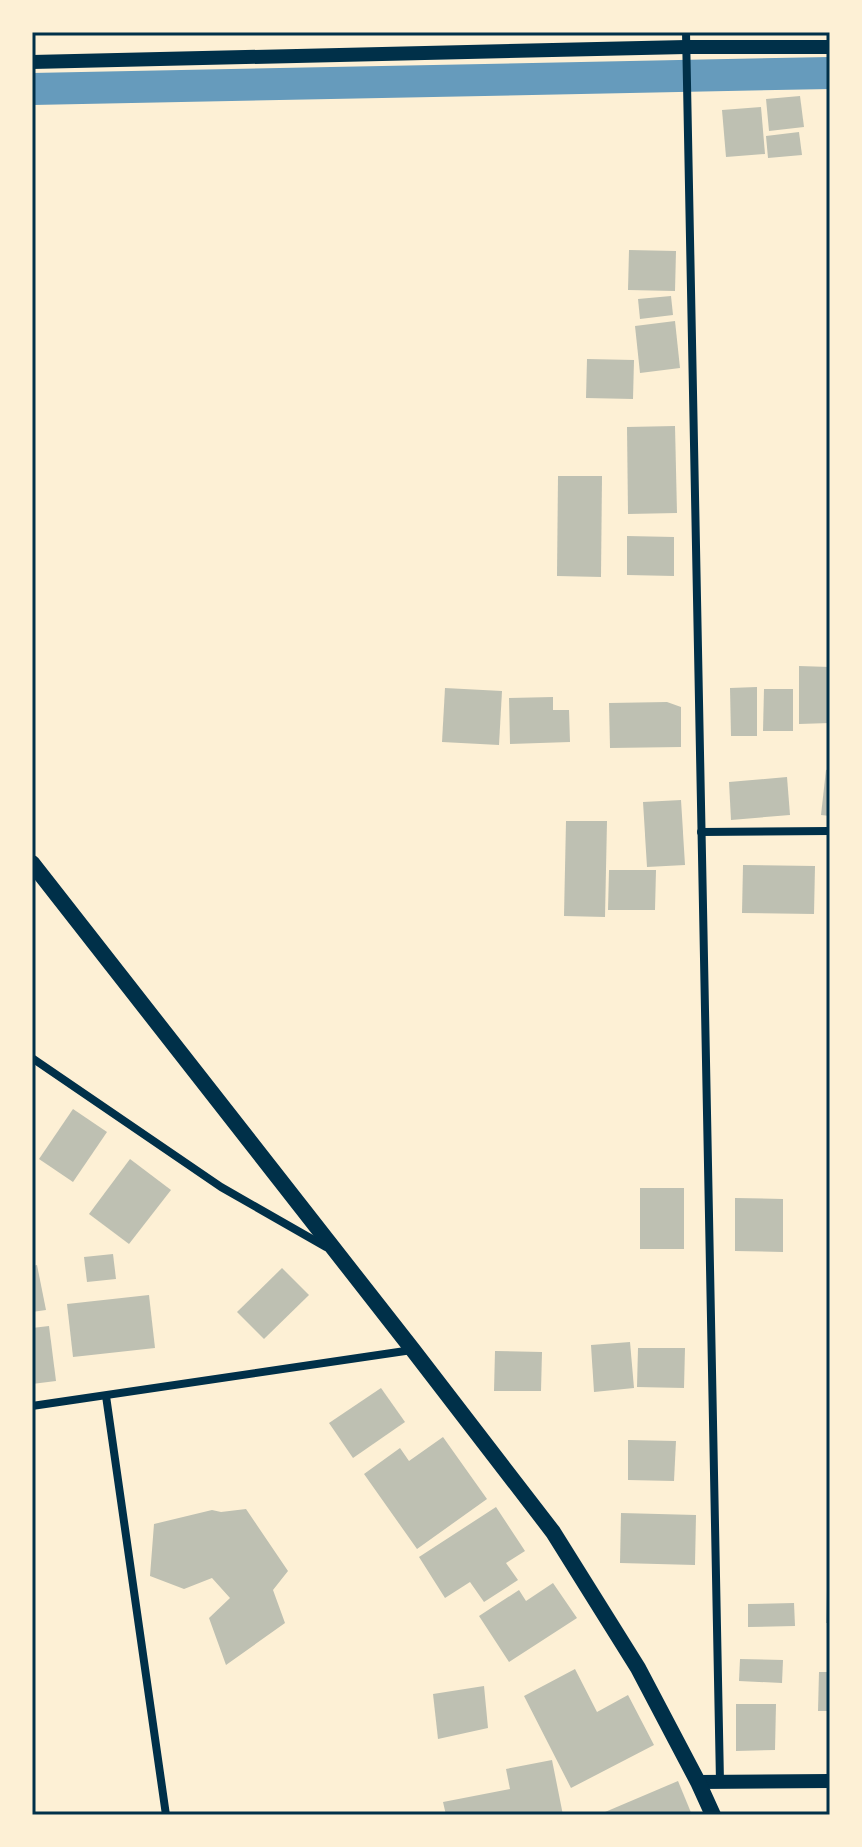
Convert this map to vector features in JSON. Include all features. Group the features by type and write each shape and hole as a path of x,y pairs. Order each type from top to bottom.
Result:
{"main road":[{"path":"32,863 553,1532 638,1668 713,1815"}],"street":[{"path":"32,62 686,40 830,47"},
{"path":"686,40 720,1782"},
{"path":"701,832 830,831"},
{"path":"32,1058 221,1187 337,1253"},
{"path":"32,1406 413,1350"},
{"path":"106,1396 166,1815"},
{"path":"698,1782 830,1781"}],"building":[{"path":"800,96 804,127 769,131 766,99"},
{"path":"761,107 765,154 726,157 722,110"},
{"path":"799,132 802,155 768,158 766,136"},
{"path":"629,250 676,251 675,291 628,290"},
{"path":"671,296 673,315 640,319 638,299"},
{"path":"675,321 680,368 640,373 635,326"},
{"path":"587,359 634,360 633,399 586,398"},
{"path":"675,426 677,513 628,514 627,427"},
{"path":"558,476 602,476 601,577 557,576"},
{"path":"627,536 674,537 674,576 627,575"},
{"path":"799,666 830,667 830,723 799,724"},
{"path":"757,687 757,736 731,736 730,688"},
{"path":"445,688 502,691 499,745 442,742"},
{"path":"764,689 793,689 793,731 763,731"},
{"path":"553,697 553,710 569,710 570,742 510,744 509,698"},
{"path":"667,702 681,707 681,747 610,748 609,703"},
{"path":"830,769 830,816 821,815 826,770"},
{"path":"787,777 790,815 731,820 729,782"},
{"path":"681,800 685,865 647,867 643,802"},
{"path":"566,821 607,821 605,917 564,916"},
{"path":"743,865 815,866 814,914 742,913"},
{"path":"609,870 656,870 655,910 608,910"},
{"path":"73,1109 107,1132 73,1182 39,1159"},
{"path":"130,1159 171,1190 129,1244 89,1214"},
{"path":"640,1188 684,1188 684,1249 640,1249"},
{"path":"735,1198 783,1199 783,1252 735,1251"},
{"path":"113,1254 116,1279 87,1282 84,1257"},
{"path":"37,1265 46,1310 32,1312 32,1266"},
{"path":"282,1268 309,1295 264,1339 237,1312"},
{"path":"149,1295 155,1348 73,1357 67,1304"},
{"path":"49,1326 56,1381 32,1384 32,1328"},
{"path":"630,1342 634,1388 594,1392 591,1345"},
{"path":"638,1348 685,1348 684,1388 637,1387"},
{"path":"495,1351 542,1352 541,1391 494,1391"},
{"path":"381,1388 405,1422 353,1458 329,1423"},
{"path":"443,1437 487,1499 417,1549 364,1474 400,1448 409,1461"},
{"path":"628,1440 676,1441 674,1481 628,1480"},
{"path":"496,1507 525,1551 506,1563 518,1580 484,1602 470,1582 445,1598 419,1557"},
{"path":"246,1509 288,1571 273,1590 285,1623 226,1665 209,1618 230,1598 212,1578 184,1589 150,1576 154,1524 212,1510"},
{"path":"621,1513 696,1515 695,1565 620,1563"},
{"path":"553,1583 577,1618 509,1662 479,1616 519,1590 526,1601"},
{"path":"827,1590 830,1590 830,1623 826,1623"},
{"path":"794,1603 795,1626 748,1627 748,1604"},
{"path":"740,1659 783,1660 782,1683 739,1681"},
{"path":"575,1669 597,1712 628,1695 654,1745 571,1788 524,1696"},
{"path":"819,1672 830,1672 830,1711 818,1711"},
{"path":"484,1686 488,1728 438,1739 433,1694"},
{"path":"736,1704 776,1704 775,1750 736,1751"},
{"path":"552,1760 563,1815 446,1815 443,1802 510,1789 506,1769"},
{"path":"678,1781 692,1815 598,1815"}],"waterway":[{"path":"32,89 830,73"}]}
